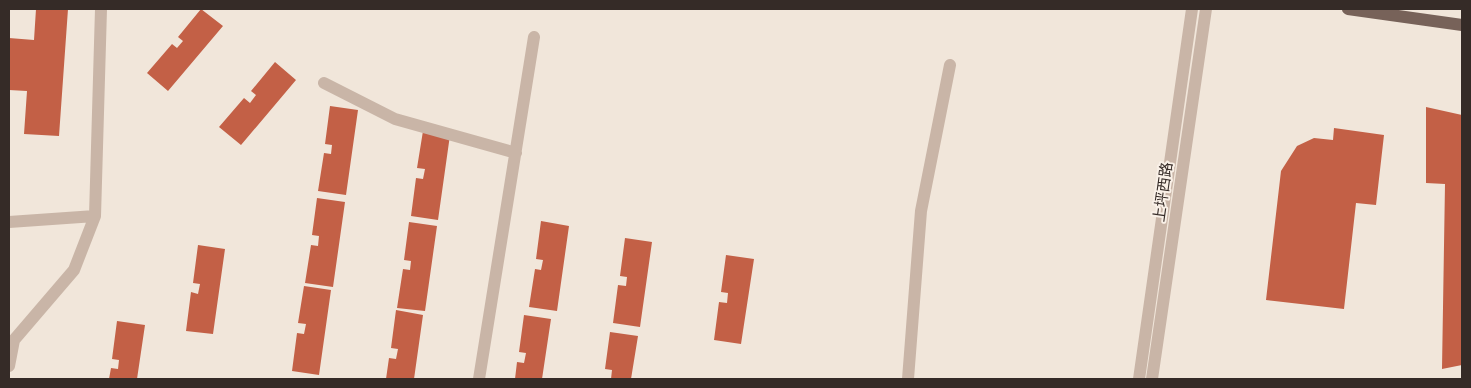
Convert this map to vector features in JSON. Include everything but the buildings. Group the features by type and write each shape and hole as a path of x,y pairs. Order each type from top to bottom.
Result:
{"main road":[{"path":"1348,9 1462,25"}],"street":[{"path":"9,366 14,340 74,270 95,216 101,9"},
{"name":"上坪西路","path":"1139,379 1192,9"},
{"name":"上坪西路","path":"1152,379 1206,9"},
{"path":"479,379 534,37"},
{"path":"908,379 921,211 950,65"},
{"path":"324,82 395,119 516,153"},
{"path":"9,222 95,216"}]}
